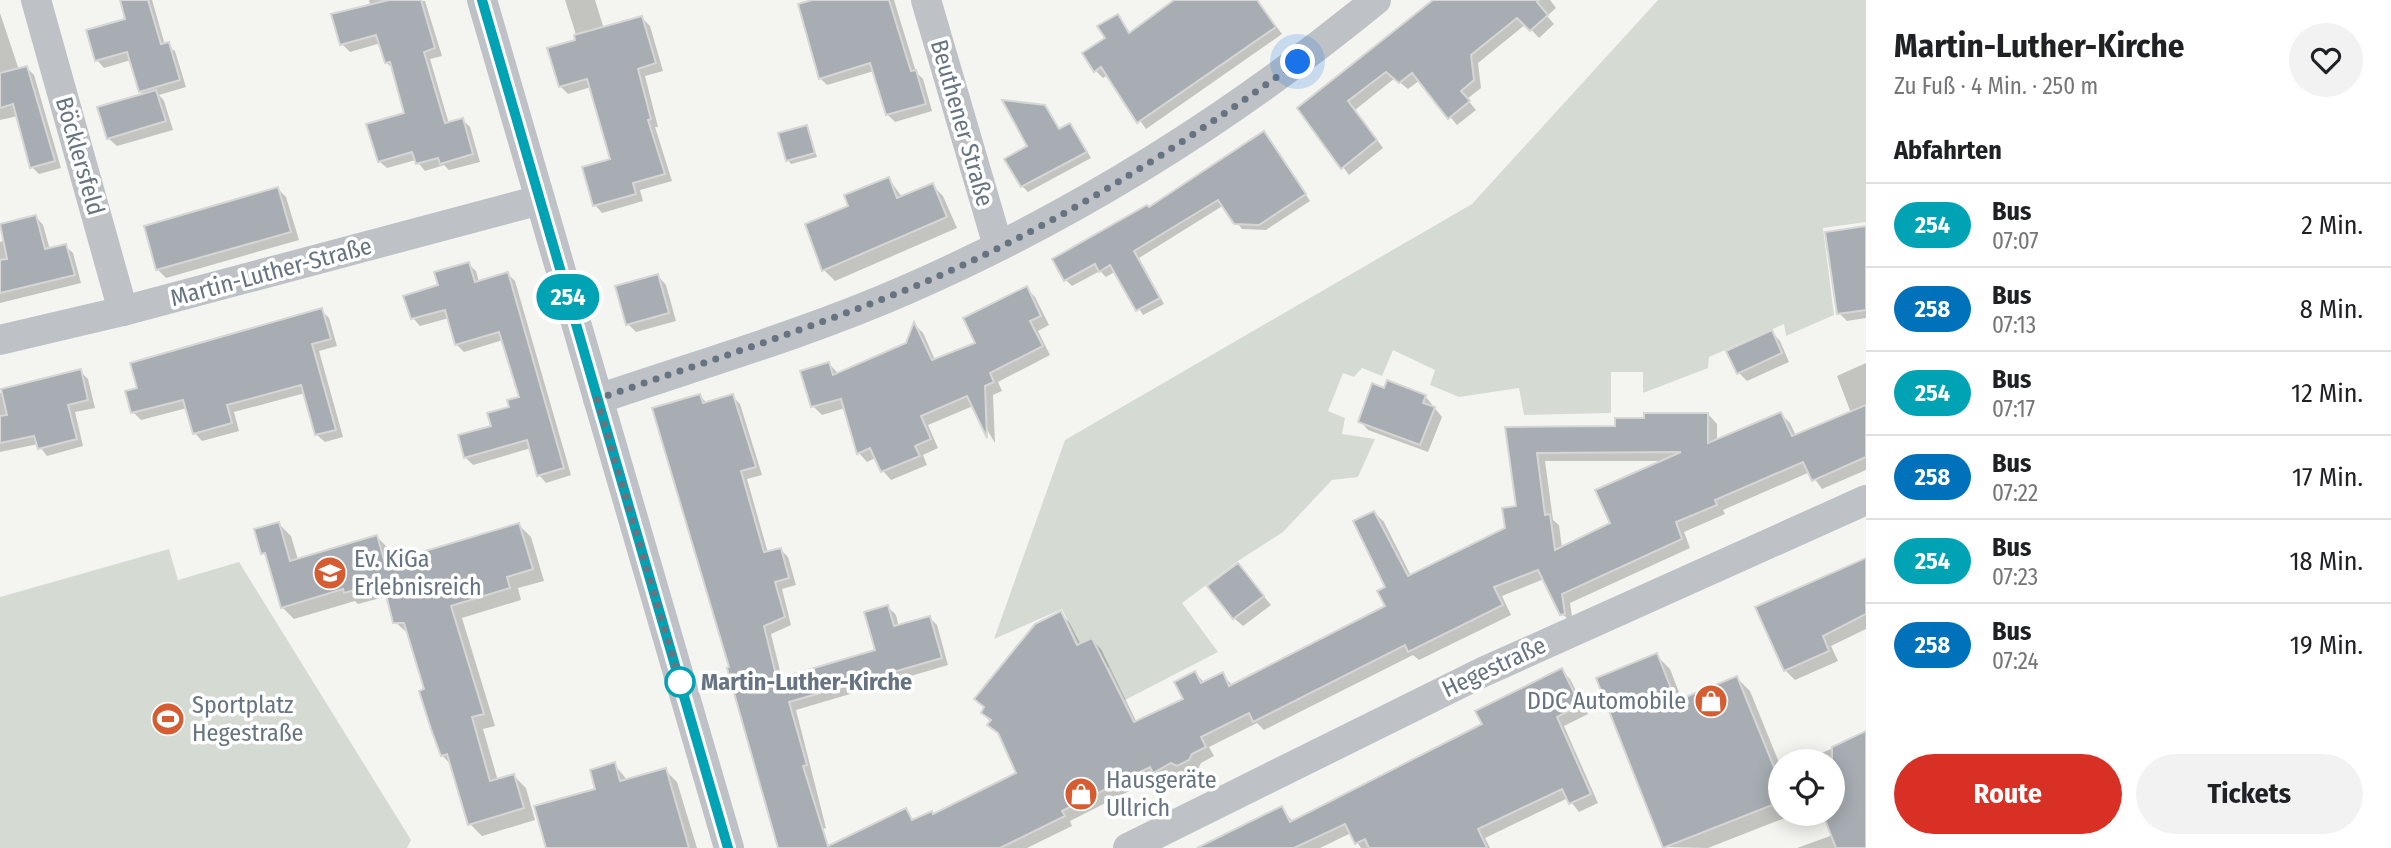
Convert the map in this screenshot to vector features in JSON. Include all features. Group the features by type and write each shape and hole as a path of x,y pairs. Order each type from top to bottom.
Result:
{"street":[{"name":"Böcklersfeld","path":"36,0 123,311"},
{"path":"482,0 729,848"},
{"name":"Beuthener Straße","path":"926,0 998,246"},
{"path":"597,399 905,290 998,246 1076,206 1175,146 1298,62 1376,0"},
{"name":"Martin-Luther-Straße","path":"0,340 123,311 540,200"},
{"name":"Hegestraße","path":"1128,848 1483,672 1866,499"}],"shaded area":[{"path":"1658,0 1866,0 1866,222 1823,228 1834,315 1786,336 1784,324 1709,357 1708,368 1643,393 1643,372 1611,372 1611,413 1524,415 1519,388 1459,397 1430,385 1435,370 1393,350 1382,376 1362,368 1354,377 1343,373 1328,411 1345,418 1342,434 1375,439 1358,477 1332,480 1283,532 1238,561 1182,603 1218,652 1125,700 1109,667 1093,674 1062,609 994,639 1065,440 1472,204"},
{"name":"Sportplatz Hegestraße","path":"169,549 178,580 239,562 411,840 407,848 0,848 0,597"}],"building":[{"path":"120,0 148,0 161,44 169,42 180,80 139,92 127,52 95,61 86,30 125,19"},
{"path":"389,0 421,0 435,48 424,52 445,123 463,118 473,154 440,164 438,158 416,164 412,152 378,162 366,124 404,113 390,62 385,63 376,35 340,45 331,14"},
{"path":"812,0 889,0 911,71 916,70 926,104 886,115 870,63 819,79 798,4"},
{"path":"1174,0 1257,0 1276,27 1137,123 1101,67 1094,72 1082,53 1105,38 1097,26 1118,14 1129,33"},
{"path":"1433,0 1539,0 1537,2 1548,15 1530,31 1517,18 1471,55 1474,80 1461,91 1470,101 1448,119 1412,73 1399,83 1386,72 1348,101 1377,140 1341,169 1297,108"},
{"path":"642,16 656,63 638,69 651,119 648,120 665,174 633,183 636,194 593,206 582,167 610,159 587,79 559,87 547,48 575,40 574,35"},
{"path":"27,66 55,161 30,168 13,104 0,108 0,73"},
{"path":"156,90 166,121 107,139 97,107"},
{"path":"1002,100 1045,105 1059,129 1070,123 1087,152 1021,187 1004,159 1027,146"},
{"path":"807,125 815,153 786,161 778,133"},
{"path":"1264,131 1306,194 1259,225 1234,224 1218,200 1134,251 1160,298 1136,311 1110,265 1099,272 1095,264 1064,281 1052,259 1147,205 1149,207"},
{"path":"889,177 897,198 933,183 947,217 822,271 805,224 848,206 844,195"},
{"path":"278,187 291,232 156,270 144,226"},
{"path":"36,215 45,249 66,244 75,275 0,293 0,260 7,259 0,224"},
{"path":"1866,226 1866,310 1837,314 1825,232"},
{"path":"469,262 475,282 508,272 564,468 537,476 527,440 464,458 458,435 491,426 487,413 509,407 507,400 519,397 499,332 455,345 445,310 411,319 403,296 438,285 434,272"},
{"path":"658,274 669,313 626,325 615,286"},
{"path":"1027,286 1041,316 1030,321 1043,346 990,373 994,382 985,386 987,438 967,396 921,416 931,439 915,446 920,456 881,472 870,448 857,454 841,399 811,407 800,371 829,362 833,375 906,343 914,322 932,360 975,343 963,318"},
{"path":"322,308 331,339 312,344 336,430 315,435 301,385 227,405 232,423 193,434 183,400 131,413 125,391 137,388 130,363"},
{"path":"1772,330 1782,353 1737,374 1726,351"},
{"path":"81,369 88,400 68,405 77,439 38,449 34,436 0,443 0,416 7,415 1,389"},
{"path":"1387,380 1426,395 1423,403 1435,407 1420,445 1358,422 1372,383 1384,388"},
{"path":"700,394 703,403 733,394 756,467 741,471 764,552 781,548 789,578 775,582 785,617 764,626 777,679 875,650 864,612 888,605 894,626 930,616 942,658 789,702 807,765 803,766 828,846 906,808 912,820 932,811 933,814 1016,773 998,733 987,725 991,720 981,713 984,707 974,699 1035,624 1061,611 1077,645 1092,638 1134,722 1183,699 1174,682 1195,671 1201,683 1223,672 1229,686 1385,606 1377,591 1385,587 1353,521 1374,511 1408,576 1505,528 1502,508 1516,506 1505,427 1615,426 1615,418 1644,418 1644,413 1708,413 1708,443 1781,412 1792,436 1866,405 1866,457 1812,481 1803,462 1715,500 1717,505 1676,522 1682,539 1562,594 1565,614 1560,615 1538,570 1494,587 1503,605 1408,652 1405,645 1253,722 1249,713 1201,737 1206,747 1192,754 1189,760 1177,766 1171,763 1153,773 1150,767 1062,811 1065,816 1000,848 778,848 727,668 729,667 652,408","holes":["1681,452 1595,490 1610,523 1555,550 1550,514 1545,515 1537,453"]},
{"path":"279,522 290,561 377,535 385,563 519,523 533,569 507,577 510,588 451,606 484,714 472,717 490,781 514,774 524,808 468,825 447,754 441,756 431,729 419,691 424,689 404,623 393,623 383,582 344,593 343,589 281,608 265,553 261,554 254,529"},
{"path":"1866,558 1866,614 1823,636 1829,651 1784,671 1755,607"},
{"path":"1238,563 1264,596 1233,619 1207,586"},
{"path":"1657,653 1676,701 1737,676 1768,752 1768,807 1663,848 1596,678"},
{"path":"1562,668 1580,705 1557,717 1591,794 1569,804 1562,789 1478,829 1487,848 1369,848 1365,839 1355,844 1345,824 1294,848 1197,848 1282,806 1290,822 1482,724 1475,711"},
{"path":"1866,731 1866,848 1836,848 1828,826 1845,826 1845,749 1832,747"},
{"path":"615,762 620,781 666,768 689,848 546,848 534,806 595,789 590,770"}],"bus line":[{"name":"254","path":"482,0 728,848"}],"place":[{"name":"Ev. KiGa Erlebnisreich","path":"330,573"},
{"name":"Martin-Luther-Kirche","path":"680,682"},
{"name":"DDC Automobile","path":"1711,701"},
{"name":"Sportplatz Hegestraße","path":"168,719"},
{"name":"Hausgeräte Ullrich","path":"1081,794"}],"route":[{"path":"680,682 683,692 597,399 809,326 905,290 957,267 1126,177 1298,62"}]}
